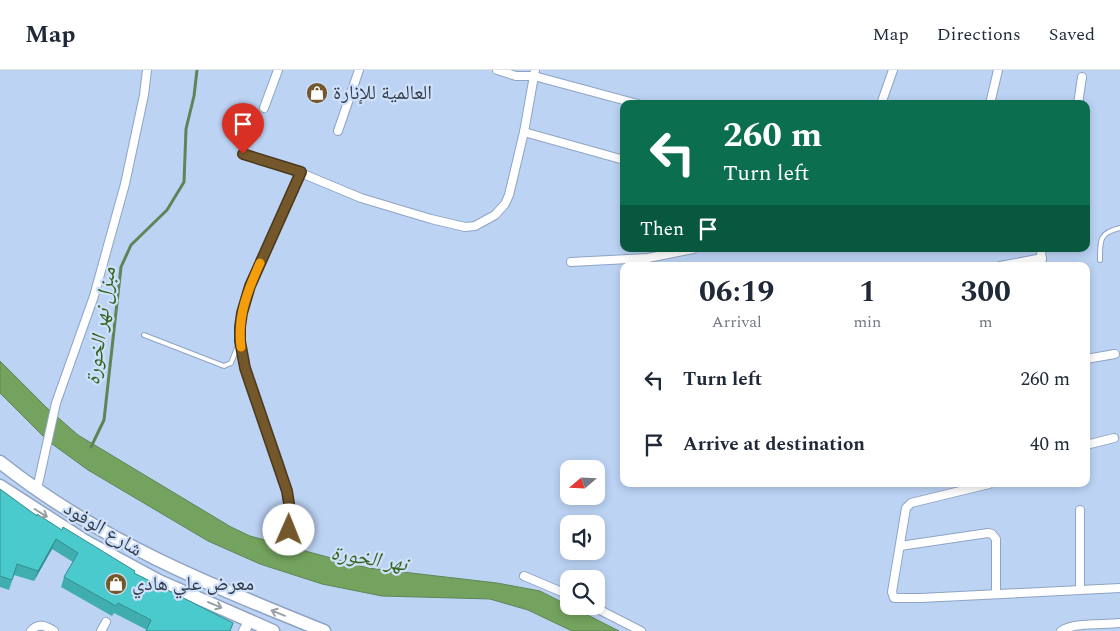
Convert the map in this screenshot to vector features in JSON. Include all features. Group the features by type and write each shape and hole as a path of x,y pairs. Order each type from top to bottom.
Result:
{"main road":[{"name":"شارع الوفود","path":"0,462 84,520 155,560 324,631"},
{"name":"شارع الوفود","path":"0,486 85,541 159,582 247,626 266,630"}],"street":[{"path":"37,489 56,403 94,296 125,184 144,95 147,70"},
{"path":"264,108 278,70"},
{"path":"338,131 359,70"},
{"path":"497,70 516,76 535,73 625,100"},
{"path":"883,100 893,70"},
{"path":"991,100 998,70"},
{"path":"243,154 301,172 361,198 465,227 475,226 495,215 505,204 509,196 535,73"},
{"path":"1079,100 1082,77"},
{"path":"524,132 620,159"},
{"path":"287,540 290,520 287,491 245,368 240,341 242,313 250,286 301,172"},
{"path":"571,262 648,262 683,252"},
{"path":"1041,252 1042,262"},
{"path":"1021,262 1042,258"},
{"path":"1090,358 1115,354"},
{"path":"1090,444 1114,438"},
{"path":"977,487 911,503 906,508 892,592 894,598 1120,588"},
{"path":"1080,510 1080,590"},
{"path":"900,546 988,533 992,534 996,539 996,594"},
{"path":"524,576 560,591"},
{"path":"605,613 641,631"},
{"path":"101,631 106,622"},
{"path":"1061,631 1067,627 1106,628 1120,623"},
{"path":"31,631 35,627 42,625 54,631"}],"lane":[{"path":"1100,260 1102,238 1106,233 1120,228"},
{"path":"144,334 224,366 232,363 240,341"}],"shaded area":[{"name":"نهر الخورة","path":"0,361 47,408 78,435 231,527 250,536 368,568 497,583 540,591 560,601 560,615 587,615 619,631 572,631 528,610 490,599 382,596 322,584 260,564 208,541 88,470 48,441 0,393"}],"building":[{"path":"0,489 37,516 37,514 62,530 63,527 135,571 134,573 233,623 230,631 146,631 151,620 118,603 116,606 64,577 78,553 56,539 38,571 17,564 12,580 0,576"}],"waterway":[{"name":"مبزل نهر الخورة","path":"91,447 104,420 121,267 131,245 167,210 184,182 186,129 194,96 197,70"}],"slow traffic":[{"path":"241,347 240,327 245,299 260,263"}],"place":[{"name":"العالمية للإنارة","path":"317,93"},
{"name":"معرض علي هادي","path":"116,584"}],"route":[{"path":"243,154 301,172 250,286 245,299 240,327 240,341 245,368 287,491 290,510 289,530"}]}
